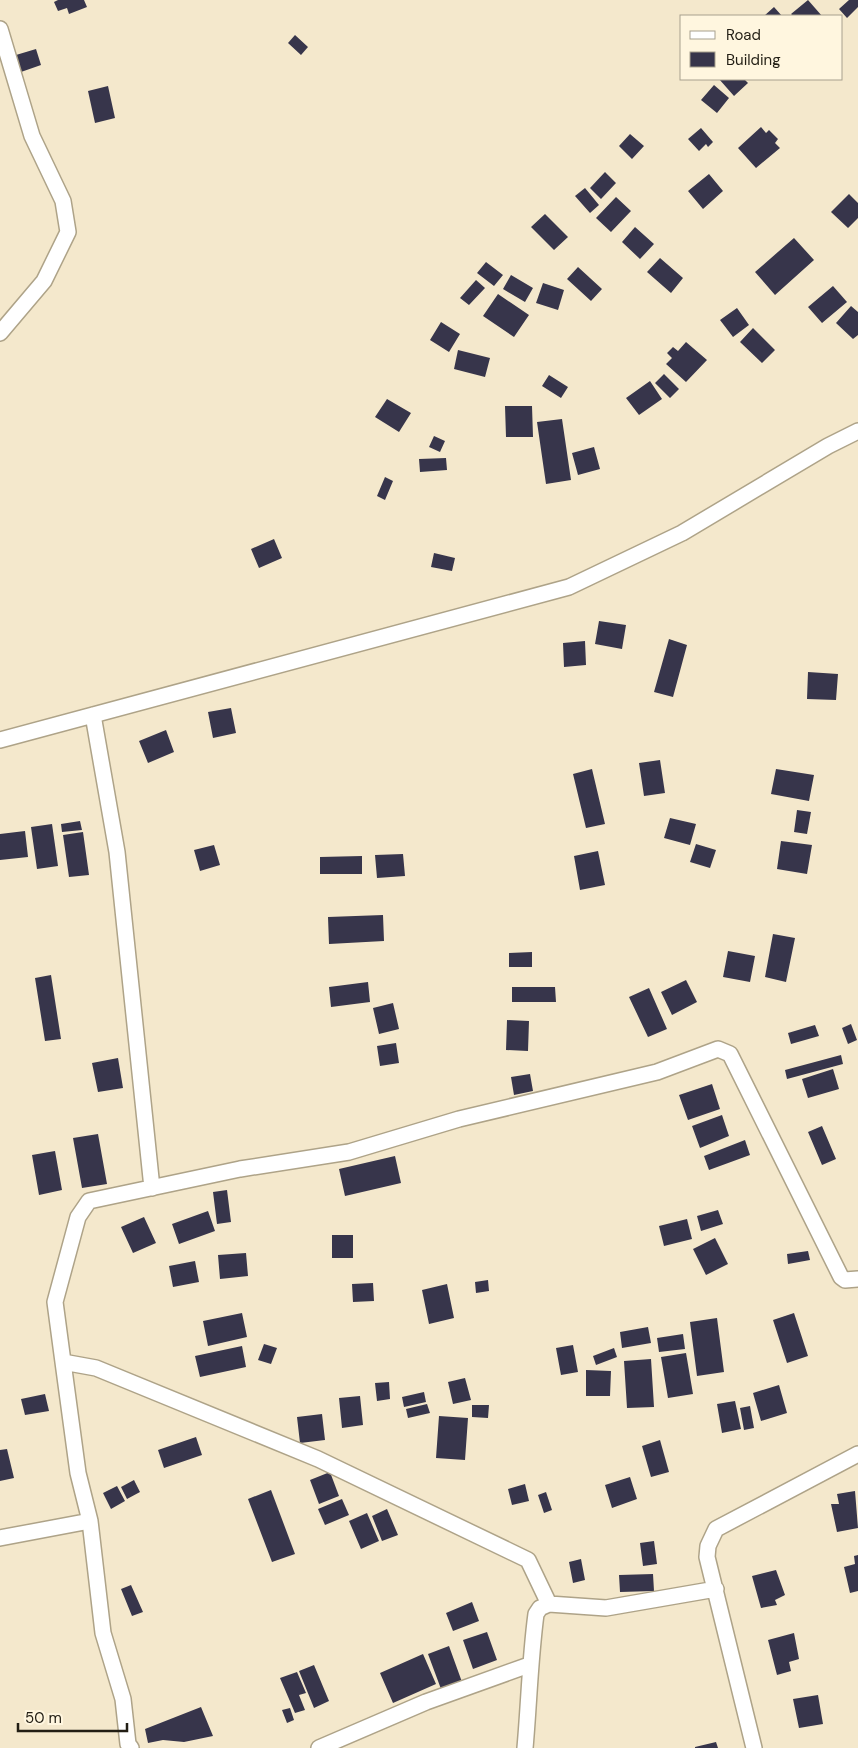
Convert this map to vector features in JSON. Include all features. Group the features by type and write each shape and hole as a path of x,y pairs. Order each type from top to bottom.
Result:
{"street":[{"path":"0,29 32,136 63,202 68,232 44,281 0,333"},
{"path":"0,740 569,587 682,533 828,446 858,431"},
{"path":"94,714 117,852 152,1188"},
{"path":"131,1748 128,1744 124,1699 103,1633 90,1522 78,1473 55,1302 78,1217 89,1201 240,1169 349,1152 459,1119 657,1072 718,1049 730,1054 841,1277 845,1280 858,1279"},
{"path":"63,1362 96,1368 318,1459 528,1560 549,1604"},
{"path":"754,1748 707,1557 708,1546 716,1529 858,1454"},
{"path":"0,1538 90,1522"},
{"path":"525,1748 529,1665 536,1614 540,1608 549,1604 606,1608 716,1589"},
{"path":"319,1748 426,1702 529,1665"}],"building":[{"path":"58,0 84,0 87,7 69,14 67,8 58,11 54,2"},
{"path":"808,0 821,15 792,15"},
{"path":"849,0 858,0 858,7 847,18 839,9"},
{"path":"774,7 781,15 765,15"},
{"path":"295,35 308,47 301,55 288,43"},
{"path":"36,49 41,65 21,72 16,55"},
{"path":"720,80 745,80 748,83 734,96"},
{"path":"714,85 729,98 717,113 701,100"},
{"path":"108,86 115,118 95,123 88,91"},
{"path":"761,127 766,133 769,130 778,139 775,143 780,148 756,168 738,148"},
{"path":"701,128 713,142 708,147 706,144 699,151 688,139"},
{"path":"630,134 644,146 632,159 619,146"},
{"path":"605,172 616,183 601,199 590,188"},
{"path":"709,174 723,191 703,209 688,191"},
{"path":"585,188 599,205 590,213 575,196"},
{"path":"849,194 858,203 858,218 848,228 831,212"},
{"path":"616,197 631,211 611,232 596,218"},
{"path":"545,214 568,237 554,250 531,227"},
{"path":"635,227 654,244 640,259 622,242"},
{"path":"794,238 814,260 775,295 755,272"},
{"path":"660,258 683,278 671,293 647,272"},
{"path":"486,262 503,275 494,286 477,273"},
{"path":"578,267 602,289 591,301 567,279"},
{"path":"511,275 533,288 525,302 503,289"},
{"path":"476,280 485,288 469,305 460,298"},
{"path":"543,283 564,290 558,310 536,303"},
{"path":"833,286 847,302 822,323 808,307"},
{"path":"498,294 529,315 514,337 483,316"},
{"path":"851,306 858,312 858,335 853,339 836,323"},
{"path":"737,308 749,325 733,337 720,320"},
{"path":"441,322 460,334 449,352 430,340"},
{"path":"753,328 775,350 762,363 740,342"},
{"path":"686,342 707,360 686,382 666,364 672,358 667,353 673,347 678,351"},
{"path":"458,350 490,358 485,377 454,369"},
{"path":"664,374 679,389 670,398 655,383"},
{"path":"549,375 568,387 561,398 542,386"},
{"path":"650,381 662,399 639,415 626,398"},
{"path":"387,399 411,413 399,432 375,417"},
{"path":"505,406 532,406 533,437 506,437"},
{"path":"562,419 571,480 546,484 537,422"},
{"path":"434,436 445,441 440,452 429,447"},
{"path":"594,447 600,469 578,475 572,453"},
{"path":"446,458 447,470 420,472 419,459"},
{"path":"385,477 393,481 385,500 377,496"},
{"path":"274,539 282,558 259,568 251,549"},
{"path":"434,553 455,558 452,571 431,567"},
{"path":"599,621 626,625 622,649 595,644"},
{"path":"669,639 687,645 673,697 654,692"},
{"path":"585,641 586,665 564,667 563,643"},
{"path":"808,672 838,674 836,700 807,699"},
{"path":"231,708 236,733 213,738 208,712"},
{"path":"166,730 174,752 148,763 139,741"},
{"path":"660,760 665,793 644,796 639,763"},
{"path":"592,769 605,824 586,828 573,774"},
{"path":"776,769 814,775 809,801 771,794"},
{"path":"797,810 811,812 807,834 794,832"},
{"path":"670,818 696,824 690,845 664,838"},
{"path":"80,821 82,830 62,832 61,824"},
{"path":"52,824 58,866 37,869 31,827"},
{"path":"25,831 28,857 0,860 0,834"},
{"path":"83,832 89,875 69,877 63,835"},
{"path":"781,841 812,845 807,874 777,869"},
{"path":"696,844 716,850 710,868 690,862"},
{"path":"214,845 220,865 200,871 194,850"},
{"path":"598,851 605,885 580,890 574,856"},
{"path":"403,854 405,876 377,878 375,855"},
{"path":"362,856 362,874 320,874 320,857"},
{"path":"383,915 384,941 329,944 328,917"},
{"path":"773,934 795,938 786,982 765,977"},
{"path":"728,951 755,956 750,982 723,977"},
{"path":"532,952 532,967 509,967 509,953"},
{"path":"51,975 61,1039 45,1041 35,978"},
{"path":"686,980 697,1002 672,1015 661,992"},
{"path":"368,982 370,1002 331,1007 329,987"},
{"path":"512,987 555,987 556,1002 512,1002"},
{"path":"649,988 667,1029 648,1037 629,997"},
{"path":"393,1003 399,1029 379,1034 373,1008"},
{"path":"507,1020 529,1021 528,1051 506,1050"},
{"path":"851,1024 857,1040 848,1044 842,1028"},
{"path":"815,1025 819,1036 791,1044 788,1033"},
{"path":"396,1043 399,1063 380,1066 377,1046"},
{"path":"841,1055 843,1064 787,1079 785,1070"},
{"path":"118,1058 123,1088 98,1092 92,1063"},
{"path":"833,1069 839,1089 808,1098 802,1079"},
{"path":"530,1074 533,1091 514,1095 511,1077"},
{"path":"712,1084 720,1109 688,1120 679,1095"},
{"path":"722,1115 729,1136 700,1148 692,1126"},
{"path":"822,1126 836,1159 822,1165 808,1132"},
{"path":"98,1134 107,1184 82,1188 73,1138"},
{"path":"745,1140 750,1155 709,1170 704,1156"},
{"path":"55,1151 62,1190 39,1195 32,1155"},
{"path":"395,1156 401,1183 345,1196 339,1169"},
{"path":"227,1190 231,1222 217,1224 213,1192"},
{"path":"718,1210 723,1224 701,1231 697,1216"},
{"path":"208,1211 215,1231 179,1244 172,1224"},
{"path":"144,1217 156,1243 133,1253 121,1227"},
{"path":"687,1219 692,1239 664,1246 659,1226"},
{"path":"332,1235 353,1235 353,1258 332,1258"},
{"path":"715,1238 728,1264 706,1275 693,1249"},
{"path":"808,1251 810,1260 788,1264 787,1254"},
{"path":"246,1253 248,1276 220,1279 218,1255"},
{"path":"195,1261 199,1282 173,1287 169,1266"},
{"path":"488,1280 489,1291 476,1293 475,1282"},
{"path":"373,1283 374,1301 353,1302 352,1284"},
{"path":"447,1284 454,1318 429,1324 422,1290"},
{"path":"242,1313 247,1337 208,1346 203,1321"},
{"path":"794,1313 808,1356 787,1363 773,1320"},
{"path":"717,1318 724,1372 697,1376 690,1322"},
{"path":"648,1327 651,1343 622,1348 620,1332"},
{"path":"683,1334 685,1349 659,1352 657,1338"},
{"path":"264,1344 277,1348 271,1364 258,1360"},
{"path":"573,1345 578,1372 561,1375 556,1348"},
{"path":"242,1346 246,1367 200,1377 195,1356"},
{"path":"614,1348 617,1357 596,1365 593,1356"},
{"path":"686,1353 693,1394 668,1398 661,1357"},
{"path":"651,1359 654,1407 627,1408 624,1361"},
{"path":"586,1370 611,1371 610,1396 586,1396"},
{"path":"465,1378 471,1400 453,1404 448,1382"},
{"path":"389,1382 390,1399 377,1401 375,1383"},
{"path":"779,1385 787,1413 761,1421 753,1393"},
{"path":"424,1392 426,1402 404,1407 402,1397"},
{"path":"45,1394 49,1411 25,1415 21,1399"},
{"path":"360,1396 363,1425 342,1428 339,1398"},
{"path":"735,1401 741,1429 722,1433 717,1404"},
{"path":"427,1404 430,1413 408,1418 406,1409"},
{"path":"472,1405 489,1405 488,1418 472,1417"},
{"path":"750,1406 754,1428 744,1430 740,1408"},
{"path":"322,1414 325,1440 300,1443 297,1417"},
{"path":"439,1416 468,1418 465,1460 436,1458"},
{"path":"196,1437 202,1455 164,1468 158,1450"},
{"path":"660,1440 669,1472 651,1477 642,1446"},
{"path":"7,1449 14,1478 0,1481 0,1450"},
{"path":"330,1472 339,1496 319,1504 310,1480"},
{"path":"630,1477 637,1499 612,1508 605,1485"},
{"path":"134,1480 140,1492 127,1499 121,1487"},
{"path":"525,1484 529,1501 512,1505 508,1489"},
{"path":"117,1486 125,1501 111,1509 103,1493"},
{"path":"271,1490 295,1554 272,1562 248,1499"},
{"path":"855,1491 858,1528 837,1532 831,1504 839,1504 837,1494"},
{"path":"546,1492 552,1510 544,1513 538,1495"},
{"path":"342,1499 349,1515 325,1525 318,1509"},
{"path":"387,1509 398,1535 382,1541 372,1516"},
{"path":"367,1513 379,1541 361,1549 349,1521"},
{"path":"654,1541 657,1564 643,1566 640,1543"},
{"path":"858,1555 858,1591 850,1593 844,1567 855,1564 854,1556"},
{"path":"581,1559 585,1580 573,1583 569,1562"},
{"path":"776,1570 785,1595 775,1600 777,1605 761,1608 752,1576"},
{"path":"653,1574 654,1591 620,1592 619,1575"},
{"path":"131,1585 143,1612 132,1616 121,1589"},
{"path":"472,1602 479,1621 453,1631 446,1613"},
{"path":"487,1632 497,1660 473,1669 463,1640"},
{"path":"794,1633 799,1659 789,1662 791,1671 777,1675 768,1640"},
{"path":"449,1646 462,1682 441,1689 428,1654"},
{"path":"423,1654 436,1684 393,1703 380,1673"},
{"path":"314,1665 329,1701 314,1708 299,1671"},
{"path":"297,1672 306,1693 299,1695 305,1710 295,1713 280,1678"},
{"path":"818,1695 823,1724 799,1728 793,1699"},
{"path":"201,1707 213,1736 184,1742 163,1740 148,1743 145,1729"},
{"path":"290,1708 294,1720 287,1723 282,1710"},
{"path":"716,1742 718,1748 695,1748 695,1747"}]}
